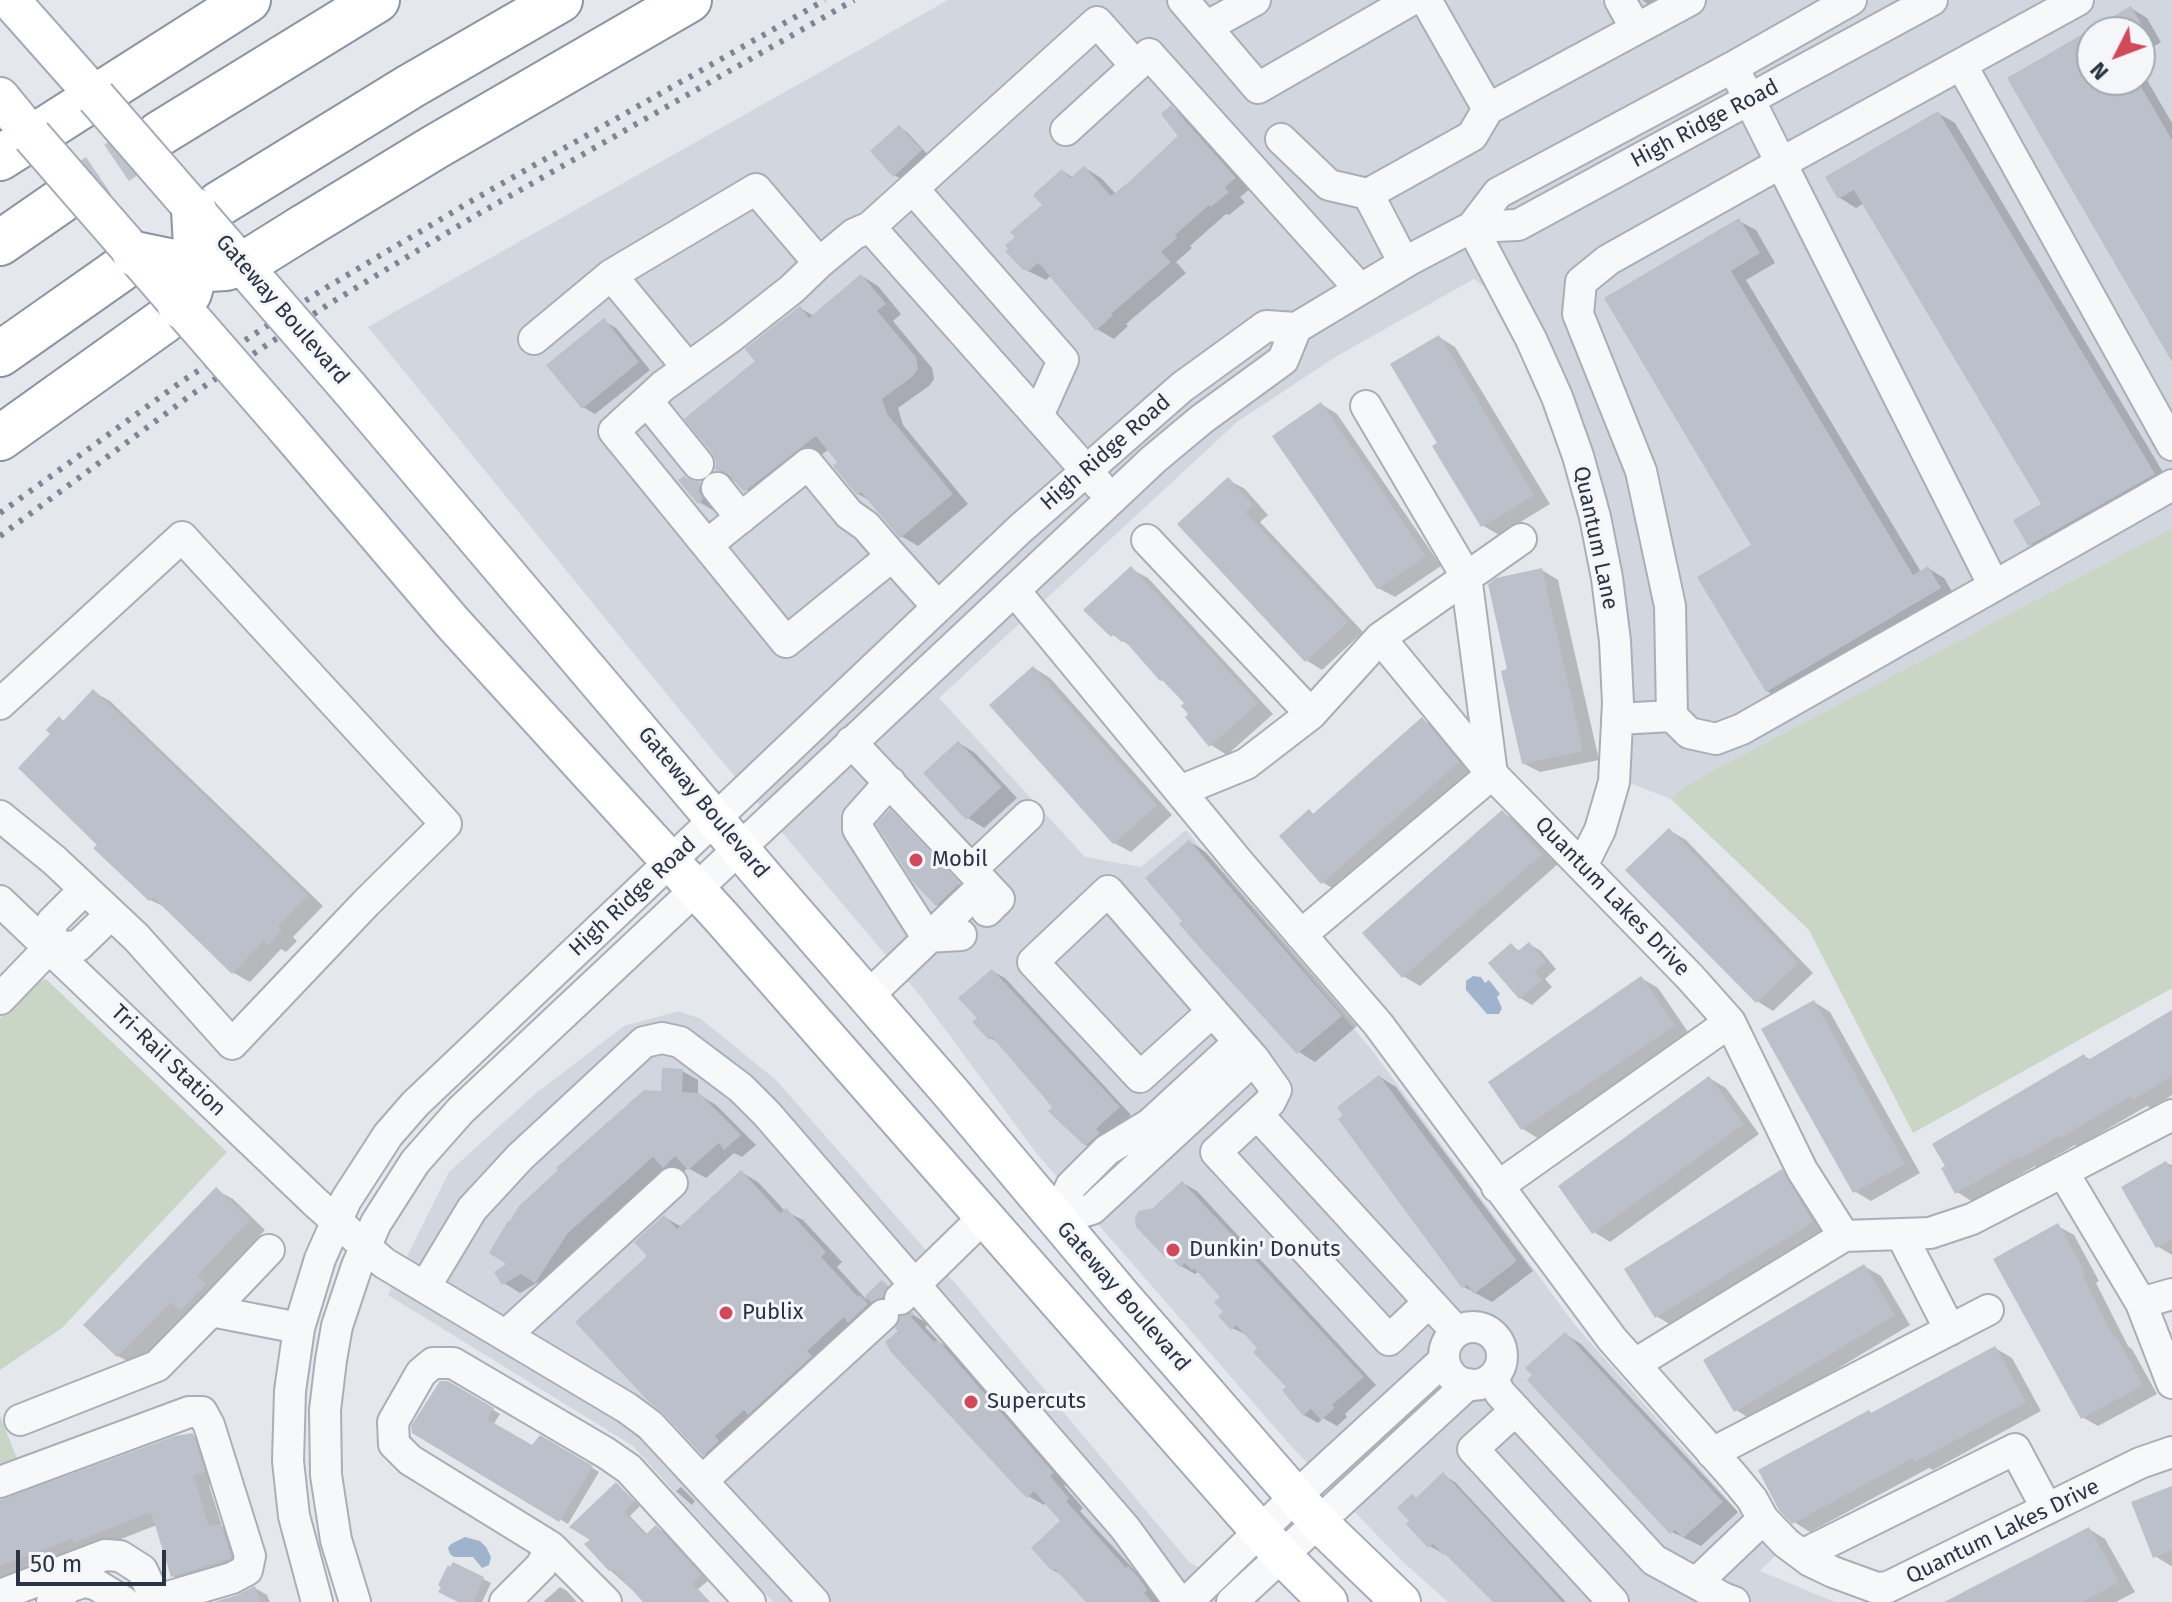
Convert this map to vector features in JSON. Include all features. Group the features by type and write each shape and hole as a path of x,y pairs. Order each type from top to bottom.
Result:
{"highway":[{"path":"16,147 248,0"},
{"path":"159,134 377,0"},
{"path":"0,438 172,313 189,293 206,207 560,0"},
{"path":"0,354 128,262 216,269 242,264 435,147 689,0"},
{"path":"0,243 62,200"}],"main road":[{"name":"Gateway Boulevard","path":"10,0 96,97 206,207 242,264 1056,1220 1306,1508 1401,1602"},
{"path":"0,97 16,147 128,262 172,313 288,430 452,622 671,862 1270,1542 1328,1602"},
{"path":"996,1228 1056,1220"}],"street":[{"path":"1183,0 1258,88 1411,0"},
{"path":"1206,27 1255,0"},
{"path":"1426,0 1488,109"},
{"path":"1620,0 1636,29"},
{"path":"1281,139 1329,185 1368,194 1472,136 1488,109 1690,0"},
{"name":"High Ridge Road","path":"317,1602 294,1516 287,1436 299,1328 336,1220 377,1150 415,1104 938,607 1085,470 1182,387 1266,326 1296,328 1404,263 1472,227 1498,193 1851,0"},
{"name":"High Ridge Road","path":"1472,227 1518,225 1932,0"},
{"path":"2078,0 1608,260 1581,282 1578,314 1641,471 1670,606 1672,716 1689,733 1716,739 1742,729 2172,485"},
{"path":"892,556 786,642 614,431 687,367 731,337 854,234 870,227 914,190 1097,22 1136,66"},
{"path":"1066,130 1149,54 1360,289"},
{"path":"1961,64 2172,445"},
{"path":"1733,67 1994,586"},
{"path":"534,339 611,275 756,189 819,263"},
{"path":"914,190 1063,360 1038,416"},
{"path":"1368,194 1404,263"},
{"path":"870,227 1111,499"},
{"name":"Quantum Lane","path":"1472,227 1531,339 1557,397 1595,517 1607,578 1615,641 1617,719 1614,782 1600,830 1582,866"},
{"path":"611,275 687,367"},
{"name":"High Ridge Road","path":"355,1602 332,1520 326,1475 328,1384 337,1326 349,1287 365,1247 392,1195 444,1126 851,742 1111,499 1202,419 1283,360 1296,328"},
{"path":"647,401 698,464"},
{"path":"1301,935 1492,774 1466,576 1366,406"},
{"path":"708,544 808,464 849,514 866,526 938,607"},
{"path":"717,488 741,518"},
{"path":"0,704 182,537 446,824 232,1044 136,937 0,816"},
{"path":"1180,791 1246,764 1311,714 1380,638 1521,539"},
{"path":"1147,540 1311,714"},
{"name":"Quantum Lakes Drive","path":"1014,590 1378,1024 1612,1339 1752,1499 1763,1519 1802,1555 1856,1581 1877,1588 1888,1587 2140,1463 2172,1452"},
{"name":"Quantum Lakes Drive","path":"1380,638 1492,774 1730,1022 1802,1170 1844,1236"},
{"path":"1617,719 1672,716"},
{"path":"851,742 890,782 981,888"},
{"path":"890,782 858,818 858,829 927,937"},
{"path":"868,996 981,888 1028,816"},
{"path":"0,999 49,948 52,922 85,889"},
{"path":"1212,1012 1140,1077 1033,962 1108,891 1246,1050 1276,1090 1270,1102 1216,1152 1389,1340 1429,1302"},
{"name":"Tri-Rail Station","path":"0,901 384,1263 638,1416 661,1436 814,1602"},
{"path":"49,948 78,946 111,914"},
{"path":"927,937 961,935"},
{"path":"1497,1187 1730,1022"},
{"path":"425,1287 472,1209 501,1175 644,1042 662,1038 680,1042 699,1054 755,1102 900,1300 1125,1528 1179,1602"},
{"path":"1056,1220 1074,1183 1107,1150 1150,1124 1246,1050"},
{"path":"1257,1114 1456,1331"},
{"path":"1635,1364 1844,1236 1930,1233 1972,1219 2172,1115"},
{"path":"2063,1172 2141,1303 2172,1383"},
{"path":"506,1335 672,1183"},
{"path":"702,1481 900,1300 996,1228"},
{"path":"1901,1234 1950,1330"},
{"path":"20,1420 157,1366 269,1250"},
{"path":"2141,1303 2172,1294"},
{"path":"1712,1453 1988,1310"},
{"path":"211,1311 299,1328"},
{"path":"1306,1508 1480,1381 1499,1369 1502,1358 1496,1338 1479,1327 1456,1331 1446,1344 1444,1360 1452,1376 1480,1381 1500,1393 1654,1560 1734,1602"},
{"path":"1187,1602 1270,1542 1306,1508 1444,1360"},
{"path":"606,1602 551,1547 410,1460 394,1444 393,1422 421,1373 433,1363 453,1363 629,1469 750,1602"},
{"path":"1516,1410 1473,1449 1613,1602"},
{"path":"0,1482 189,1412 202,1412 209,1425 250,1556 247,1570 232,1578 155,1601 142,1570 120,1556 105,1555 0,1595"},
{"path":"287,1436 325,1436"},
{"path":"1802,1555 2015,1449 2047,1509"},
{"path":"1696,1583 1763,1519"},
{"path":"1232,1602 1270,1542"},
{"path":"505,1602 541,1566 551,1547"},
{"path":"52,1602 69,1587 83,1582 95,1584 124,1602"}],"shaded area":[{"path":"948,0 2172,0 2172,528 1686,786 1671,799 1601,772 1603,683 1597,595 1568,462 1510,327 1490,291 1474,279 1337,356 1237,422 939,698 1085,857 1141,867 1186,830 1371,1049 1575,1325 1776,1555 1760,1571 1835,1602 1448,1602 1402,1561 1291,1446 1037,1154 922,998 705,741 368,327"},
{"path":"679,1011 701,1019 776,1080 961,1290 1189,1562 1262,1602 773,1602 633,1446 388,1295 449,1172 535,1094 624,1026"}],"green space":[{"path":"2172,528 2172,988 1913,1133 1809,930 1671,799 1685,786"},
{"path":"46,979 227,1152 62,1328 0,1370 0,1018 34,983"},
{"path":"0,1416 18,1461 0,1468"}],"water":[{"path":"1473,976 1481,977 1485,983 1489,980 1500,994 1497,997 1502,1008 1499,1014 1487,1014 1466,990 1466,981"},
{"path":"465,1537 480,1541 486,1547 491,1557 489,1565 482,1568 473,1557 454,1557 450,1554 448,1548 451,1544"}],"building":[{"path":"2131,6 2137,16 2114,16"},
{"path":"2076,38 2076,96 2146,96 2172,140 2172,362 2007,78"},
{"path":"1171,105 1236,178 1225,187 1229,192 1175,235 1177,238 1161,252 1171,262 1096,331 1038,263 1028,272 1025,268 1023,270 1005,251 1008,249 1005,245 1015,237 1010,232 1042,205 1033,195 1062,169 1070,178 1084,166 1111,196 1129,182 1178,136 1161,114"},
{"path":"1938,111 2155,474 2028,546 2013,520 2041,504 1854,190 1838,199 1825,177"},
{"path":"899,125 922,150 893,177 870,151"},
{"path":"1739,218 1760,253 1731,271 1913,575 1928,566 1941,588 1766,692 1697,577 1751,545 1604,298"},
{"path":"861,274 886,304 877,311 916,357 918,369 912,377 882,399 887,414 953,494 900,538 861,492 857,495 833,466 837,462 816,436 744,492 730,476 715,470 712,453 684,419 755,361 745,349 747,347 800,306 809,318"},
{"path":"604,318 639,362 582,409 546,365"},
{"path":"1439,335 1534,495 1481,527 1432,446 1437,443 1390,364"},
{"path":"1321,402 1426,556 1377,589 1272,436"},
{"path":"684,476 700,482 699,491 703,499 698,504 678,480"},
{"path":"1228,477 1253,505 1245,512 1348,622 1305,662 1177,524"},
{"path":"1131,566 1258,703 1209,747 1185,717 1188,714 1181,706 1184,703 1124,640 1121,642 1114,634 1111,637 1083,610"},
{"path":"1542,568 1583,751 1522,764 1501,671 1507,669 1488,584 1496,578"},
{"path":"1033,666 1157,805 1113,844 989,705"},
{"path":"93,689 308,895 278,926 282,930 269,945 264,940 232,974 153,897 149,901 93,848 97,845 18,768 50,734 46,730 59,716 63,721"},
{"path":"1422,717 1459,762 1321,884 1279,836 1309,809 1313,814"},
{"path":"958,741 1002,787 966,820 923,773"},
{"name":"Mobil","path":"890,809 960,883 936,906 913,882 876,824"},
{"path":"1502,810 1542,854 1402,978 1362,933"},
{"path":"1669,828 1798,963 1756,1003 1625,870"},
{"path":"1189,840 1342,1016 1297,1054 1179,924 1182,921 1145,878"},
{"path":"1529,942 1546,962 1534,971 1542,980 1519,999 1488,963 1511,943 1518,951"},
{"path":"992,969 1120,1107 1096,1129 1100,1133 1085,1146 1048,1111 1052,1107 992,1037 989,1040 972,1022 977,1018 958,998"},
{"path":"1641,976 1675,1025 1521,1130 1488,1082"},
{"path":"1814,1000 1905,1164 1853,1193 1761,1029"},
{"path":"2172,1010 2172,1076 2133,1100 2131,1096 1955,1194 1941,1168 1945,1166 1932,1144 2084,1054 2088,1060"},
{"path":"662,1068 683,1069 682,1092 699,1093 741,1135 724,1150 719,1143 688,1170 675,1156 663,1168 653,1157 568,1233 535,1283 521,1274 502,1285 494,1272 506,1264 489,1253 519,1206 558,1170 556,1168 644,1090 661,1091"},
{"path":"1379,1075 1517,1261 1474,1294 1467,1285 1462,1288 1338,1119 1343,1115 1337,1107"},
{"path":"1709,1076 1744,1124 1592,1234 1558,1186"},
{"path":"2166,1161 2172,1171 2172,1238 2156,1248 2121,1187"},
{"path":"1782,1169 1813,1222 1655,1318 1624,1269"},
{"name":"Publix","path":"741,1170 780,1213 786,1208 826,1252 821,1257 868,1304 848,1323 844,1317 807,1351 812,1356 748,1415 744,1410 715,1436 719,1441 703,1456 575,1322 647,1256 634,1242 664,1215 677,1229"},
{"path":"1182,1181 1364,1377 1332,1405 1335,1408 1321,1420 1311,1409 1303,1416 1282,1390 1286,1387 1253,1352 1257,1348 1236,1325 1231,1330 1218,1316 1223,1312 1214,1302 1220,1297 1194,1268 1192,1270 1185,1263 1180,1267 1168,1255 1165,1257 1136,1227 1135,1217 1139,1211 1153,1208"},
{"path":"216,1187 250,1220 197,1275 206,1284 180,1311 171,1302 117,1357 83,1325"},
{"path":"2058,1223 2085,1272 2082,1274 2114,1338 2143,1385 2081,1419 1993,1259"},
{"path":"1864,1264 1895,1315 1734,1412 1703,1360"},
{"path":"882,1280 888,1286 883,1297 871,1302 865,1296"},
{"path":"912,1312 911,1317 934,1342 937,1339 1054,1473 1050,1476 1069,1498 1066,1501 1126,1568 1128,1566 1139,1578 1147,1590 1144,1593 1152,1602 1086,1602 1031,1548 1060,1521 1034,1491 1027,1498 1018,1489 891,1352 885,1342 898,1331 895,1328 900,1316"},
{"path":"1565,1332 1723,1502 1683,1538 1675,1530 1670,1534 1527,1380 1532,1375 1525,1368"},
{"path":"1995,1346 2026,1402 1915,1462 1913,1458 1792,1524 1779,1510 1758,1470"},
{"path":"440,1381 448,1381 494,1408 487,1419 532,1445 540,1435 593,1466 559,1522 412,1433 411,1426"},
{"path":"193,1433 205,1472 193,1476 209,1526 221,1524 231,1558 171,1577 151,1512 73,1543 72,1539 0,1566 0,1500 175,1436"},
{"path":"1443,1472 1562,1602 1493,1602 1445,1554 1433,1544 1428,1548 1406,1524 1409,1521 1397,1508 1412,1494 1416,1498"},
{"path":"616,1482 634,1501 624,1511 645,1535 656,1525 701,1575 692,1584 709,1602 643,1602 614,1570 609,1571 584,1544 590,1540 569,1527"},
{"path":"2172,1486 2172,1550 2153,1558 2131,1502"},
{"path":"2089,1527 2119,1582 2083,1602 1944,1602"},
{"path":"453,1562 484,1577 474,1602 458,1602 438,1592 441,1587 438,1585 448,1565 450,1567"},
{"path":"255,1586 260,1602 214,1602 237,1595"}],"tunnel":[{"path":"62,200 159,134"}],"railway":[{"path":"0,513 181,382 319,292 473,200 825,0"},
{"path":"0,536 191,395 329,304 480,213 854,0"}],"place":[{"name":"Mobil","path":"916,860"},
{"name":"Dunkin' Donuts","path":"1173,1250"},
{"name":"Publix","path":"726,1313"},
{"name":"Supercuts","path":"971,1402"}]}
